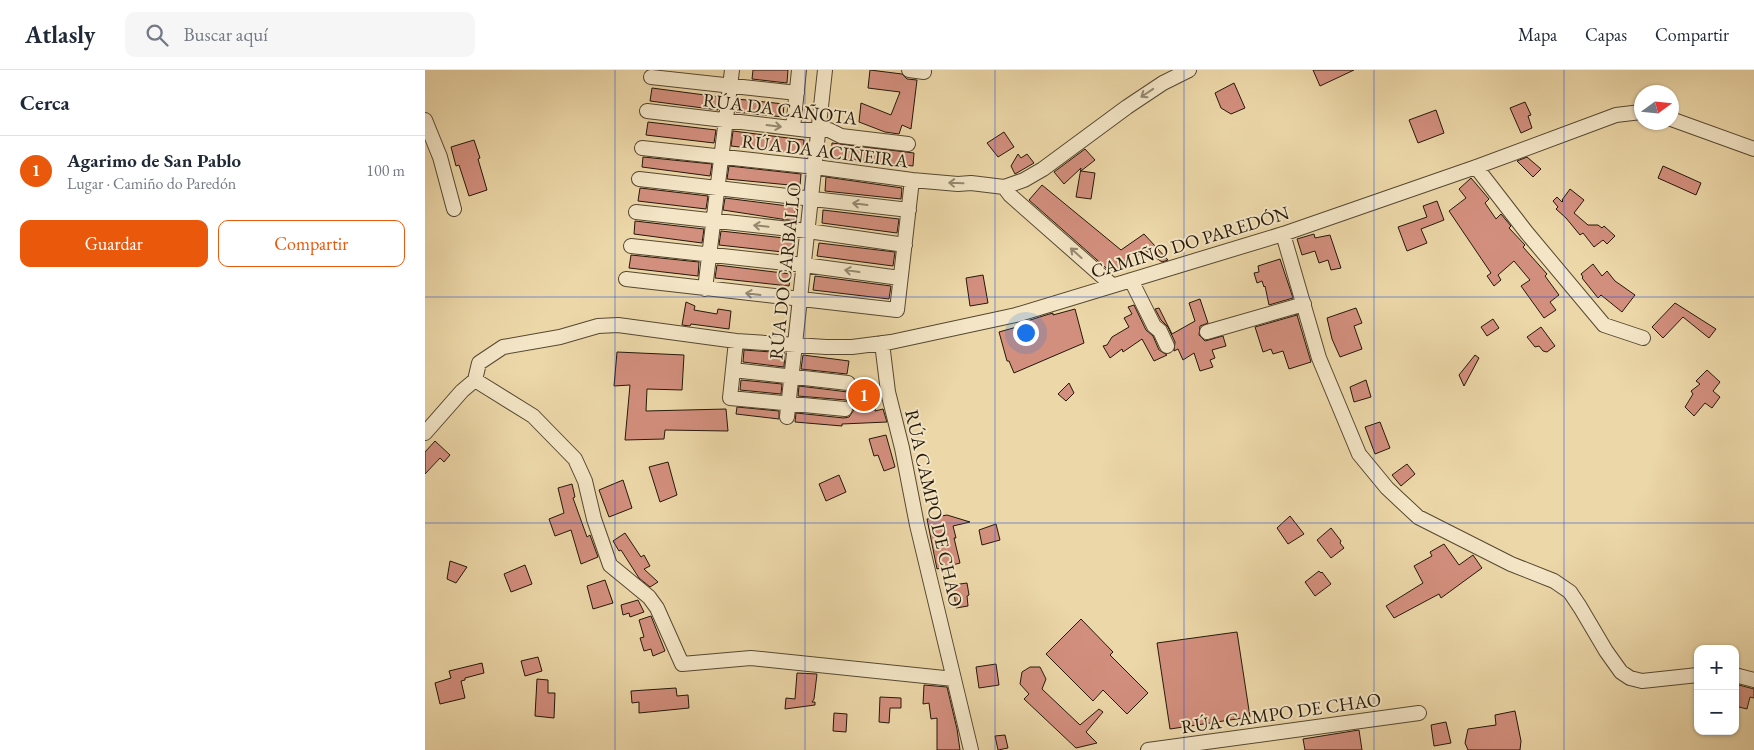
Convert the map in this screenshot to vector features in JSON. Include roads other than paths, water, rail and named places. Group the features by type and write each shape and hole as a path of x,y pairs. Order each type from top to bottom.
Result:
{"street":[{"path":"705,288 732,70"},
{"path":"793,128 799,70"},
{"name":"RÚA DO CARBALLO","path":"788,410 825,70"},
{"path":"909,70 924,72"},
{"path":"1112,286 1004,187 1024,180 1043,169 1163,82 1189,70"},
{"path":"651,77 797,93"},
{"name":"RÚA DA CAÑOTA","path":"647,111 793,128 829,130 841,136 908,144"},
{"name":"CAMIÑO DO PAREDÓN","path":"475,380 479,363 503,347 559,337 598,326 618,325 736,341 852,347 882,343 1016,314 1283,234 1616,115 1634,113"},
{"path":"425,120 440,157 454,209"},
{"path":"1679,122 1754,149"},
{"name":"RÚA DA ACIÑEIRA","path":"642,148 912,180 1004,187"},
{"path":"1477,166 1527,233 1604,325 1643,338"},
{"path":"639,179 909,210"},
{"path":"626,279 897,310 912,180"},
{"path":"636,212 808,231 905,245"},
{"path":"1283,234 1319,358 1359,454 1387,488 1417,517 1511,564 1554,581 1569,592 1606,651 1621,672 1630,678 1642,680 1694,675"},
{"path":"631,246 804,265 900,278"},
{"path":"1131,280 1154,326 1160,331 1167,346"},
{"path":"1207,332 1304,304"},
{"path":"736,341 730,398 788,410 845,409"},
{"name":"RÚA CAMPO DE CHAO","path":"882,343 888,392 902,448 917,526 971,750"},
{"path":"733,370 848,383"},
{"path":"425,432 462,391 475,380 533,416 575,459 585,481 594,519 610,565 649,597 657,608 683,664 751,658 954,679"},
{"path":"1739,676 1754,680"},
{"name":"RÚA CAMPO DE CHAO","path":"1148,750 1419,713"}],"place":[{"name":"Agarimo de San Pablo","path":"864,395"}]}
